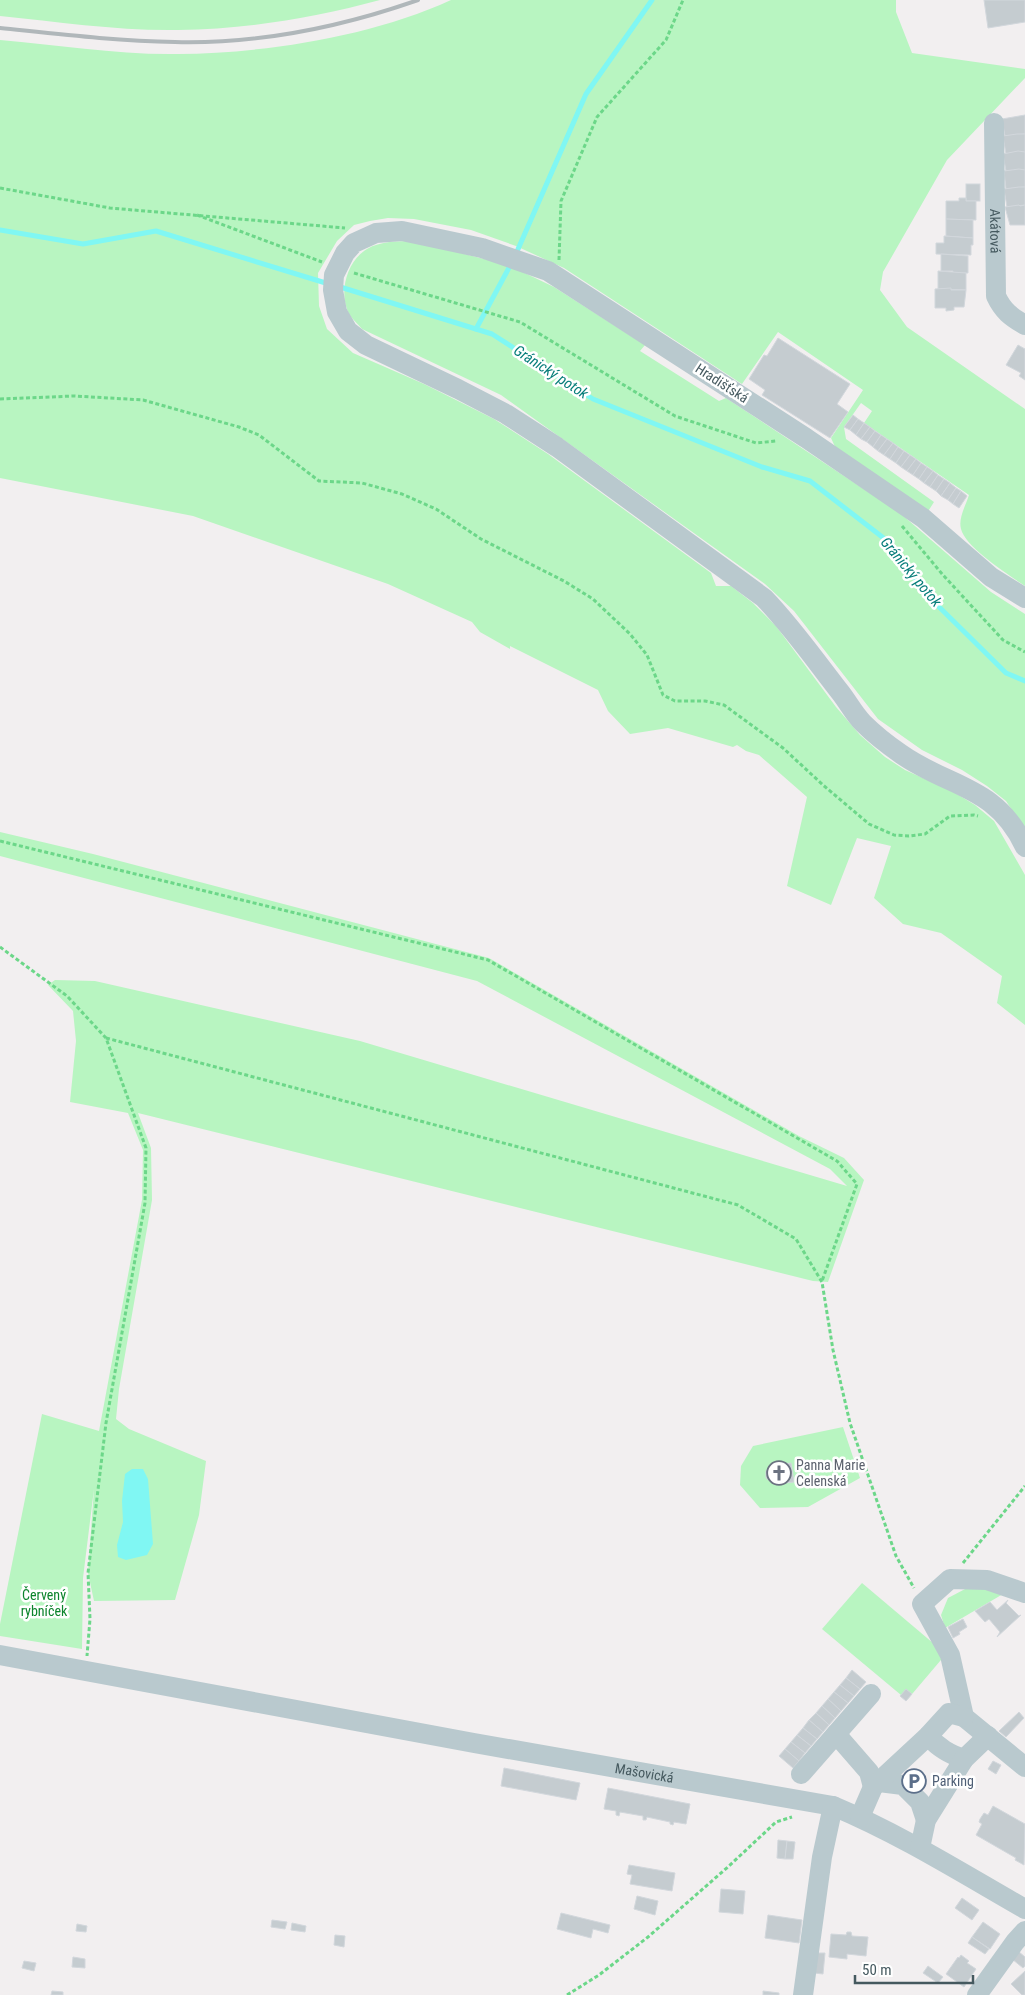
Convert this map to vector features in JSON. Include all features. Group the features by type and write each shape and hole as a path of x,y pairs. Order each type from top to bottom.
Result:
{"street":[{"name":"Akátová","path":"994,123 996,296 1002,308 1013,318 1025,325"},
{"name":"Hradišťská","path":"1025,598 992,577 923,518 806,438 559,278 528,263 482,248 420,234 388,232 364,238 354,243 339,261 334,275 332,290 340,320 348,332 355,338 506,414 557,447 764,598 784,618 863,723 901,754 918,765 981,794 998,808 1025,847"},
{"path":"964,1717 950,1655 922,1604 950,1579 988,1580 1025,1593"},
{"name":"Mašovická","path":"0,1655 833,1806 860,1817 920,1848 1025,1909"},
{"path":"801,1774 871,1694"},
{"path":"860,1817 876,1784 928,1736 949,1713 964,1717 1025,1767"},
{"path":"836,1734 869,1772 876,1784"},
{"path":"928,1736 949,1754 964,1759"},
{"path":"920,1848 926,1820 964,1759 988,1736"},
{"path":"876,1784 902,1785 920,1802 926,1820"},
{"path":"803,1995 822,1857 833,1806"},
{"path":"977,1995 1025,1931"}],"path":[{"path":"559,278 561,201 578,158 598,117 666,40 683,0"},
{"path":"0,188 110,208 350,228"},
{"path":"197,215 325,264"},
{"path":"350,272 520,322 675,416 756,443 776,441 784,446"},
{"path":"0,399 74,396 144,400 239,427 259,435 319,481 362,484 402,494 436,509 481,539 564,581 594,600 630,634 647,655 663,695 675,701 705,701 724,705 782,748 823,786 869,824 894,835 908,836 925,834 950,816 974,815 982,818"},
{"path":"899,522 943,575 1003,640 1025,652"},
{"path":"0,841 488,960 837,1161 857,1184 822,1282"},
{"path":"0,947 67,996 106,1038 146,1148 145,1203 106,1423 88,1573 90,1619 86,1671"},
{"path":"106,1038 738,1205 796,1239 822,1282 833,1350 850,1423 893,1547 922,1604"},
{"path":"950,1579 1025,1486"},
{"path":"567,1995 599,1975 648,1937 776,1822 795,1816"}],"green space":[{"path":"0,0 380,0 305,17 255,25 156,30 111,28 0,16"},
{"path":"451,0 896,0 896,12 912,53 1025,69 1025,78 947,160 883,272 880,290 907,327 1025,409 1025,586 979,552 965,536 960,525 969,495 864,423 872,411 861,403 844,427 846,439 934,502 927,513 837,451 831,438 863,390 778,332 742,384 564,268 516,246 471,230 414,219 388,218 354,225 337,241 318,273 319,306 327,329 353,353 424,384 494,419 548,454 711,573 716,586 731,586 753,603 776,626 836,707 860,735 885,757 905,770 952,791 975,805 994,821 1025,875 1025,1025 997,1003 1002,976 941,933 903,924 874,898 891,846 857,838 831,905 787,886 807,797 759,755 746,751 737,745 733,747 668,728 630,734 608,711 598,690 510,646 510,649 480,632 472,622 388,584 193,516 0,478 0,40 156,54 246,50 282,46 352,33 420,13"},
{"path":"413,241 508,265 554,287 645,345 640,351 719,401 726,398 900,513 991,592 1025,614 1025,830 1006,801 987,786 962,770 922,750 878,719 794,611 765,584 501,395 362,329 350,316 344,296 346,278 354,261 360,254 372,246 390,242"},
{"name":"Červený rybníček","path":"0,832 93,854 489,958 799,1136 844,1158 864,1180 828,1282 813,1281 138,1113 151,1148 152,1200 119,1389 116,1419 129,1429 206,1461 199,1515 175,1600 94,1601 88,1573 94,1489 83,1578 82,1649 0,1636 0,1624 42,1414 99,1431 142,1200 143,1150 128,1113 70,1102 76,1041 73,1011 48,985 55,980 95,981 360,1041 847,1186 830,1169 477,981 0,856"},
{"path":"843,1427 860,1478 808,1507 760,1508 740,1485 741,1466 753,1446"},
{"path":"862,1583 946,1654 907,1700 822,1629"},
{"path":"985,1587 1003,1594 945,1628 941,1615 948,1598 967,1588"}],"water":[{"path":"132,1469 143,1469 148,1479 153,1544 147,1555 126,1560 118,1557 117,1545 123,1522 122,1501 125,1474"}],"building":[{"path":"984,0 1025,0 1025,22 988,28"},
{"path":"1025,115 1025,134 1005,136 1002,119"},
{"path":"1025,134 1025,152 1006,154 1003,136"},
{"path":"1018,151 1025,152 1025,170 1006,171 1003,154"},
{"path":"1025,170 1025,187 1006,189 1004,171"},
{"path":"966,184 980,184 980,201 966,201"},
{"path":"1025,187 1025,205 1007,207 1004,189"},
{"path":"959,198 966,198 966,201 976,201 976,220 946,219 946,201 959,201"},
{"path":"1025,205 1025,225 1010,225 1005,207"},
{"path":"946,219 973,220 973,238 946,236"},
{"path":"944,236 973,238 971,255 936,254 936,243 944,243"},
{"path":"941,254 968,256 968,273 941,271"},
{"path":"938,271 966,273 966,290 938,289"},
{"path":"951,288 951,290 966,290 964,307 954,307 954,310 946,311 946,308 935,308 935,289"},
{"path":"778,338 850,384 837,404 848,412 830,438 762,395 765,390 749,379 764,355 767,356"},
{"path":"1018,345 1025,349 1025,380 1019,376 1021,373 1006,365"},
{"path":"853,415 858,419 850,430 844,427"},
{"path":"858,419 864,423 856,435 850,430"},
{"path":"864,423 870,427 861,439 856,435"},
{"path":"870,427 875,431 867,442 861,439"},
{"path":"875,431 881,435 873,447 867,442"},
{"path":"881,435 887,439 878,451 873,447"},
{"path":"887,439 893,443 884,455 878,451"},
{"path":"893,443 898,447 890,459 884,455"},
{"path":"898,447 904,451 896,463 890,459"},
{"path":"904,451 910,455 901,467 896,463"},
{"path":"910,455 916,459 907,471 901,467"},
{"path":"916,459 921,463 913,475 907,471"},
{"path":"921,463 927,467 919,479 913,475"},
{"path":"927,467 933,471 924,483 919,479"},
{"path":"933,471 938,475 930,487 924,483"},
{"path":"938,475 944,479 936,491 930,487"},
{"path":"944,479 950,483 941,496 936,491"},
{"path":"950,483 956,488 948,500 941,496"},
{"path":"956,488 961,491 953,504 948,500"},
{"path":"961,491 967,496 959,508 953,504"},
{"name":"Panna Marie Celenská","path":"791,1463 794,1482 774,1484 766,1478 766,1471 770,1466"},
{"path":"1008,1600 1006,1603 1019,1616 1021,1615 997,1637 1000,1632 989,1619 985,1622 975,1611 990,1602 997,1610"},
{"path":"963,1619 967,1627 953,1638 948,1627"},
{"path":"852,1670 866,1682 860,1689 846,1678"},
{"path":"846,1678 860,1689 854,1696 840,1685"},
{"path":"840,1685 854,1696 848,1703 834,1692"},
{"path":"906,1689 912,1694 906,1701 900,1696"},
{"path":"834,1692 848,1703 841,1711 828,1699"},
{"path":"828,1699 841,1711 835,1718 822,1706"},
{"path":"822,1706 835,1718 829,1725 816,1713"},
{"path":"1019,1712 1024,1718 1006,1737 999,1731"},
{"path":"816,1713 829,1725 823,1732 809,1720"},
{"path":"809,1720 823,1732 817,1739 803,1728"},
{"path":"803,1728 817,1739 811,1746 797,1735"},
{"path":"797,1735 811,1746 805,1753 791,1742"},
{"path":"791,1742 805,1753 799,1761 785,1749"},
{"path":"785,1749 799,1761 793,1768 779,1756"},
{"path":"993,1761 1001,1765 996,1774 988,1769"},
{"path":"504,1768 580,1783 576,1800 501,1786"},
{"path":"608,1788 690,1804 686,1824 674,1822 673,1825 670,1822 647,1817 646,1820 643,1820 643,1816 620,1812 619,1816 616,1815 616,1811 604,1809"},
{"path":"993,1806 1025,1824 1024,1865 1015,1860 1016,1858 976,1835 982,1824 979,1822 980,1819 984,1813 988,1815"},
{"path":"778,1840 787,1841 785,1859 777,1858"},
{"path":"787,1841 795,1842 793,1859 785,1859"},
{"path":"629,1865 675,1873 672,1891 630,1884 632,1875 627,1874"},
{"path":"721,1889 745,1891 743,1914 719,1912"},
{"path":"637,1896 658,1901 655,1915 634,1909"},
{"path":"962,1898 979,1910 972,1920 955,1908"},
{"path":"561,1913 610,1925 608,1933 593,1929 591,1938 557,1929"},
{"path":"768,1915 802,1920 799,1943 765,1938"},
{"path":"272,1920 287,1922 285,1929 271,1927"},
{"path":"983,1922 1000,1934 990,1949 972,1937"},
{"path":"292,1923 306,1926 305,1932 291,1930"},
{"path":"77,1924 87,1926 86,1932 76,1931"},
{"path":"847,1932 851,1932 852,1936 868,1937 866,1956 847,1954 847,1959 829,1957 831,1934 846,1935"},
{"path":"335,1935 345,1936 344,1947 334,1945"},
{"path":"972,1937 989,1949 985,1954 968,1943"},
{"path":"1018,1951 1025,1957 1025,1966 1023,1968 1012,1959"},
{"path":"817,1953 825,1953 823,1974 814,1973"},
{"path":"961,1955 969,1961 967,1963 976,1969 964,1987 946,1974"},
{"path":"73,1957 85,1959 85,1968 72,1967"},
{"path":"24,1961 36,1963 34,1971 22,1968"},
{"path":"928,1966 943,1977 938,1983 923,1973"},
{"path":"1025,1971 1025,1995 1022,1995 1011,1984"},
{"path":"52,1991 63,1992 63,1995 51,1995"},
{"path":"763,1991 779,1993 779,1995 763,1995"}],"waterway":[{"path":"515,256 586,94 652,0"},
{"name":"Gránický potok","path":"0,230 83,244 156,231 329,284"},
{"path":"476,329 511,264"},
{"name":"Gránický potok","path":"337,286 492,334 593,399 762,467 810,481 890,543 926,594 1006,673 1025,681"}],"railway":[{"path":"0,28 131,40 175,42 236,40 267,37 329,26 418,0"}],"place":[{"name":"Panna Marie Celenská","path":"779,1473"},
{"name":"Parking","path":"914,1781"}]}
